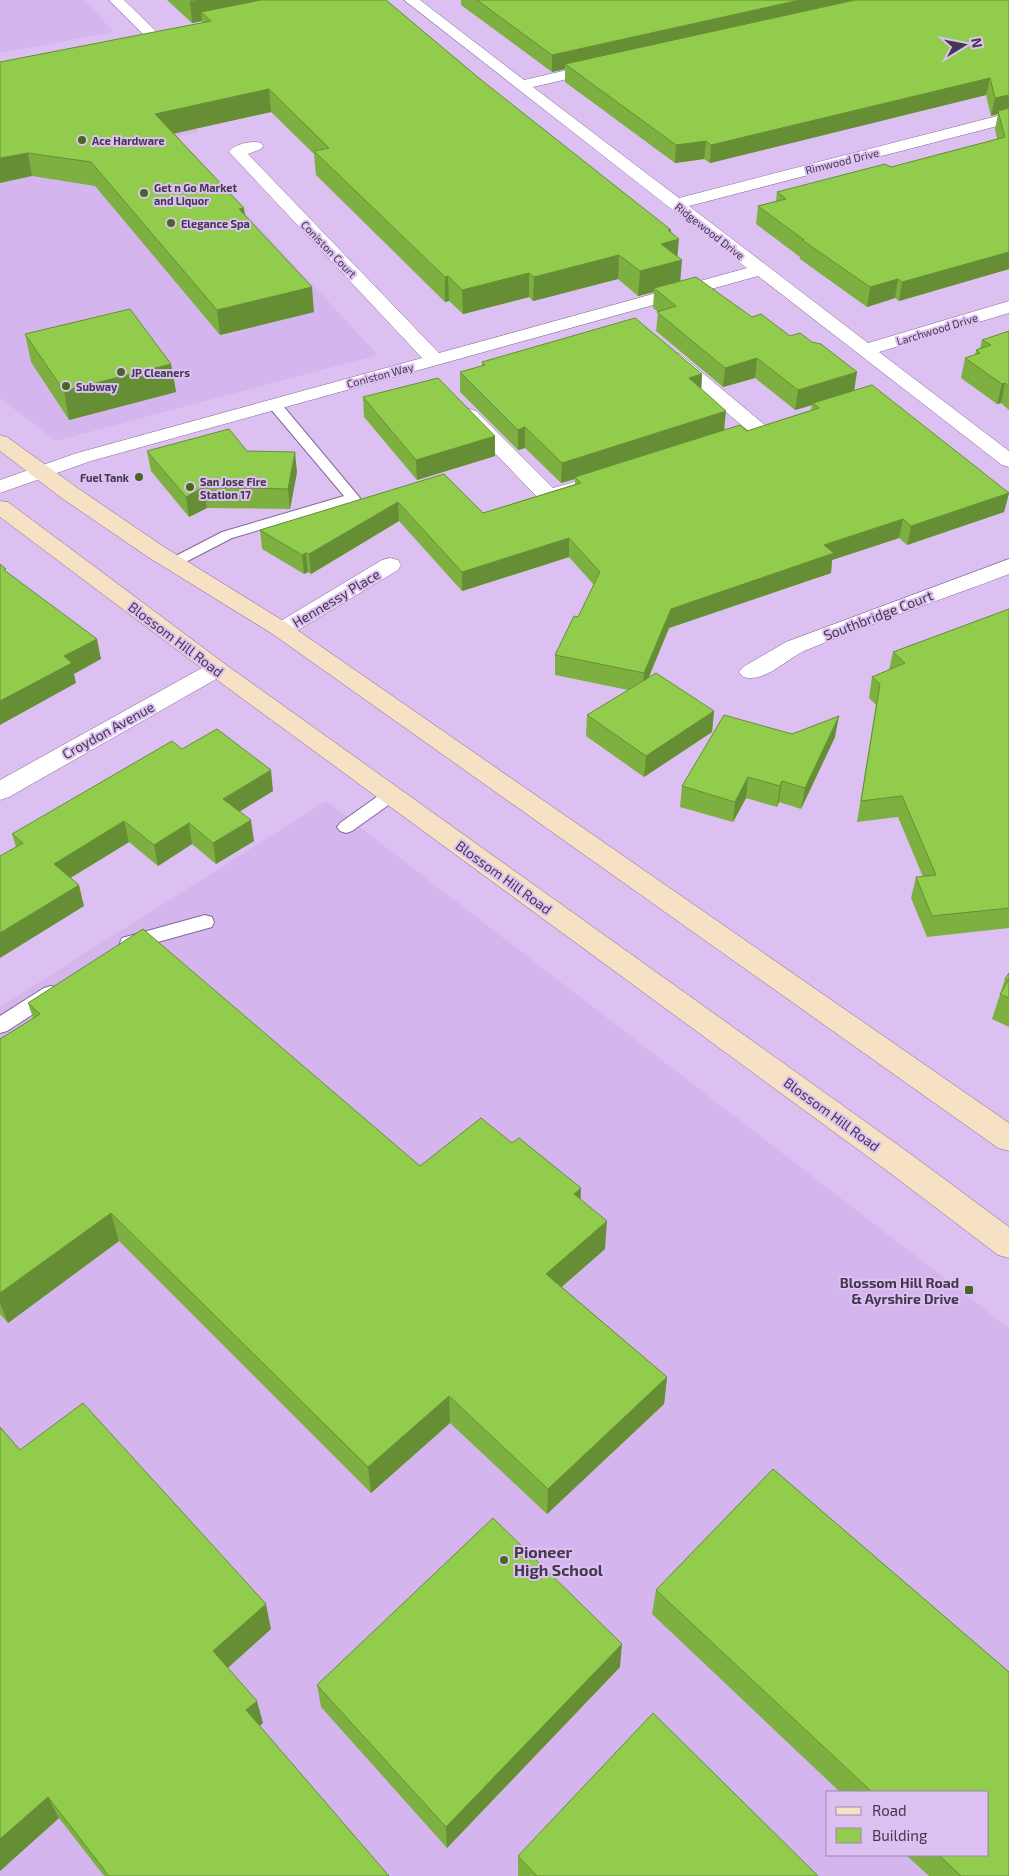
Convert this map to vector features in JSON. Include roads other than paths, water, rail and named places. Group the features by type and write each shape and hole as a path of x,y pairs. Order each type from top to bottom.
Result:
{"main road":[{"path":"0,441 71,494 173,563 282,630 1009,1139"},
{"name":"Blossom Hill Road","path":"0,507 217,669 901,1164 1009,1245"}],"street":[{"path":"116,0 154,37"},
{"name":"Ridgewood Drive","path":"411,0 1009,461"},
{"path":"134,41 173,33"},
{"path":"521,85 619,63"},
{"name":"Rimwood Drive","path":"676,204 1009,118"},
{"name":"Coniston Court","path":"255,146 237,152 427,362"},
{"name":"Coniston Way","path":"0,487 84,457 761,270"},
{"name":"Larchwood Drive","path":"865,350 1009,308"},
{"path":"616,310 635,325"},
{"path":"657,344 758,429"},
{"path":"427,362 436,382"},
{"path":"887,391 910,384"},
{"path":"456,402 549,496 597,480"},
{"name":"Hennessy Place","path":"282,630 390,565"},
{"name":"Southbridge Court","path":"751,672 794,647 1009,566"},
{"name":"Croydon Avenue","path":"0,791 217,669"}],"lane":[{"path":"173,563 228,536 353,498 274,404"},
{"path":"346,827 391,795"},
{"path":"116,950 124,945 205,922"},
{"path":"0,1026 66,983"}],"place":[{"name":"Ace Hardware","path":"82,140"},
{"name":"Get n Go Market and Liquor","path":"144,193"},
{"name":"Elegance Spa","path":"171,223"},
{"name":"JP Cleaners","path":"121,372"},
{"name":"Subway","path":"66,386"},
{"name":"Fuel Tank","path":"139,477"},
{"name":"San Jose Fire Station 17","path":"190,487"},
{"name":"Blossom Hill Road & Ayrshire Drive","path":"969,1290"},
{"name":"Pioneer High School","path":"504,1560"}]}
